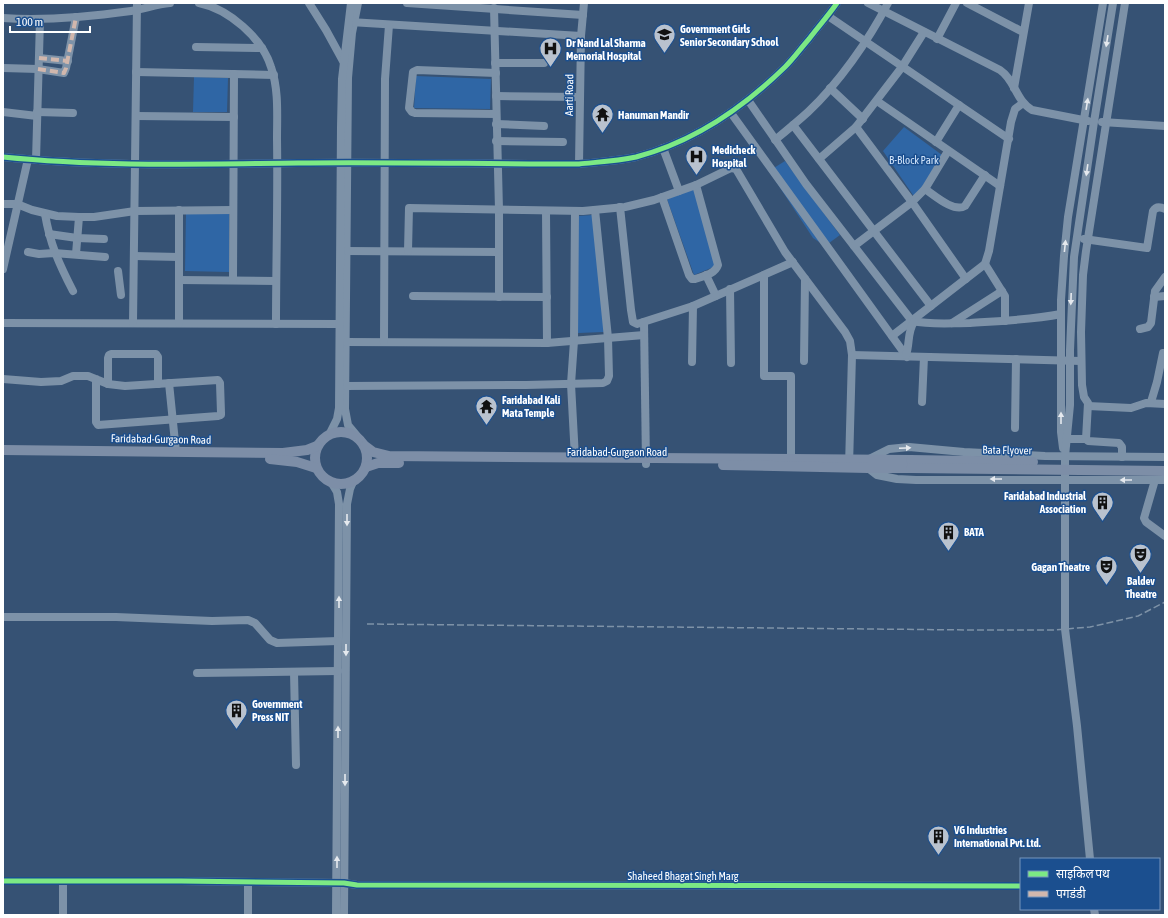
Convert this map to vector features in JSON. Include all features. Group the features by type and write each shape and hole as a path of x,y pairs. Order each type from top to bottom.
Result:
{"main road":[{"path":"340,431 350,433 358,437 365,446 368,457 366,467 361,476 353,482 342,484 331,482 323,477 316,468 314,459 317,446 321,440 330,433 340,431"},
{"name":"Faridabad-Gurgaon Road","path":"3,450 283,453 307,450 317,446"},
{"name":"Faridabad-Gurgaon Road","path":"365,446 374,452 389,456 575,458 646,461 849,464"},
{"name":"Faridabad-Gurgaon Road","path":"3,456 276,459 297,462 316,468"},
{"name":"Faridabad-Gurgaon Road","path":"366,467 378,463 791,459 849,464"},
{"name":"Bata Flyover","path":"849,464 1165,465"},
{"name":"Bata Flyover","path":"911,464 1165,471"}],"street":[{"path":"3,18 40,20 76,17 137,6 170,3"},
{"path":"199,3 215,9 236,21 255,38 269,61 274,75 277,106 278,163 276,324"},
{"path":"309,3 349,71"},
{"path":"330,433 337,419 338,408 343,163 349,71 351,3"},
{"path":"358,3 351,22 342,79 346,251 346,418 348,425 358,437"},
{"path":"407,3 583,15"},
{"path":"546,12 548,3"},
{"name":"Aarti Road","path":"579,164 581,36 584,3"},
{"path":"3,157 32,160 233,164 579,164 615,161 636,157 663,148 689,137 731,113 786,66 837,3"},
{"path":"868,3 1000,70 1008,78 1023,103 1032,110 1084,121 1165,126"},
{"path":"775,140 809,112 830,88 866,41 888,3"},
{"path":"937,38 956,3"},
{"path":"966,3 1023,32"},
{"path":"1014,88 1029,3"},
{"path":"1090,858 1077,726 1065,629 1065,456 1070,405 1061,314 1068,217 1103,3"},
{"path":"1065,456 1061,432 1072,280 1094,122 1113,3"},
{"path":"1086,439 1088,406 1084,397 1082,385 1081,332 1083,282 1088,239 1124,3"},
{"path":"132,323 136,163 137,6"},
{"path":"494,8 496,141 499,210 499,297"},
{"path":"828,16 1009,139"},
{"path":"3,68 38,68 63,73 68,61 76,17"},
{"path":"3,269 17,204 32,160 37,114 40,20"},
{"path":"351,22 581,36"},
{"path":"384,342 385,79 389,25"},
{"path":"819,159 856,127 863,119 902,67 924,32"},
{"path":"196,47 262,48"},
{"path":"39,58 68,61"},
{"path":"495,63 544,63"},
{"path":"496,73 417,70 413,72 409,108 415,113 496,114"},
{"path":"136,72 274,75"},
{"path":"233,280 234,74"},
{"path":"830,88 863,119"},
{"path":"496,96 580,97"},
{"path":"748,100 806,184 913,321 925,324 949,324 1034,319 1061,314"},
{"path":"877,101 1000,186"},
{"path":"892,336 985,264 989,251 1013,113 1015,109 1023,103"},
{"path":"936,142 959,105"},
{"path":"3,112 37,114 73,113"},
{"path":"731,113 906,356"},
{"path":"136,116 234,117"},
{"path":"496,124 544,126"},
{"path":"793,124 931,306"},
{"path":"856,127 912,202 966,279"},
{"path":"496,141 563,142"},
{"path":"663,148 679,191"},
{"path":"854,246 912,202 925,189 948,151"},
{"path":"408,251 409,208 546,211 595,210 620,207 662,197 696,185 729,169 736,169 793,262 845,332 850,341 852,356 849,464"},
{"path":"925,189 958,209 965,206 985,175"},
{"path":"662,197 689,275 695,280 716,270 718,265 696,185"},
{"path":"3,204 17,204 45,214 79,217 94,217 135,211 233,210"},
{"path":"620,207 633,322 637,324 692,306 793,262"},
{"path":"1077,238 1147,248 1153,211 1156,208 1165,209"},
{"path":"179,210 179,323"},
{"path":"345,386 571,384 603,383 607,381 609,376 608,338 595,210"},
{"path":"546,211 547,343"},
{"path":"575,211 574,341 571,384 575,458"},
{"path":"45,214 54,253 73,291"},
{"path":"76,254 79,217"},
{"path":"49,234 77,238 104,239"},
{"path":"346,251 499,252"},
{"path":"28,252 39,254 54,253 105,257"},
{"path":"134,256 179,257"},
{"path":"985,264 1005,296 1004,321"},
{"path":"118,270 121,296 133,299"},
{"path":"706,275 716,296"},
{"path":"764,275 764,376 791,376 791,459"},
{"path":"1140,329 1148,327 1151,323 1155,290 1165,277"},
{"path":"804,361 805,279"},
{"path":"179,280 276,281"},
{"path":"730,290 731,363"},
{"path":"949,324 1002,291"},
{"path":"413,296 547,297"},
{"path":"1154,297 1165,296"},
{"path":"692,306 692,362"},
{"path":"906,356 913,321"},
{"path":"644,322 646,461"},
{"path":"3,323 340,324"},
{"path":"345,342 547,343 644,334"},
{"path":"1151,402 1163,353"},
{"path":"108,384 108,356 112,354 156,354 158,357 158,384"},
{"path":"852,356 1082,360"},
{"path":"922,402 924,357"},
{"path":"1015,428 1016,359"},
{"path":"3,379 41,382 63,381 73,376 88,376 96,379 108,384 125,386 215,379 220,383 221,415 98,426 96,422 96,379"},
{"path":"169,383 176,452"},
{"path":"1088,406 1131,408 1151,402 1165,404"},
{"path":"1067,439 1086,439 1088,441 1119,443 1122,447 1122,457"},
{"path":"1165,457 1065,456 964,452 909,447 889,449 868,464 877,475 897,479 1165,480"},
{"path":"1156,480 1144,518 1146,522 1165,536"},
{"path":"331,482 337,492 339,504 338,671 340,883 344,915"},
{"path":"336,915 340,883 347,504 353,482"},
{"path":"3,617 116,617 212,621 248,620 255,623 270,640 277,642 338,641"},
{"path":"198,673 338,671"},
{"path":"294,672 296,765"},
{"name":"Shaheed Bhagat Singh Marg","path":"3,881 340,883 357,885 1020,886"},
{"path":"63,881 63,915"},
{"path":"248,882 248,915"}],"green space":[{"path":"416,76 491,79 490,109 414,108"},
{"path":"194,77 228,78 227,112 193,112"},
{"name":"B-Block Park","path":"904,127 942,155 915,198 883,151"},
{"path":"785,161 840,235 825,246 813,238 769,171"},
{"path":"694,189 716,266 694,275 667,199"},
{"path":"186,213 229,213 229,272 185,271"},
{"path":"593,215 604,332 578,333 578,216"}],"railway":[{"path":"367,624 1054,630 1090,627 1138,616 1165,602"}],"marked path":[{"path":"38,69 64,73 76,17"},
{"path":"39,58 68,61"}],"cycle path":[{"path":"3,157 114,164 579,164 636,157 657,151 698,133 735,110 788,64 837,3"},
{"path":"3,881 181,881 344,883 357,885 1020,886"}],"place":[{"name":"Government Girls Senior Secondary School","path":"664,54"},
{"name":"Dr Nand Lal Sharma Memorial Hospital","path":"550,68"},
{"name":"Hanuman Mandir","path":"603,134"},
{"name":"Medicheck Hospital","path":"696,176"},
{"name":"Faridabad Kali Mata Temple","path":"487,426"},
{"name":"Faridabad Industrial Association","path":"1102,522"},
{"name":"BATA","path":"948,552"},
{"name":"Baldev Theatre","path":"1141,574"},
{"name":"Gagan Theatre","path":"1106,586"},
{"name":"Government Press NIT","path":"237,730"},
{"name":"VG Industries International Pvt. Ltd.","path":"939,856"}]}
